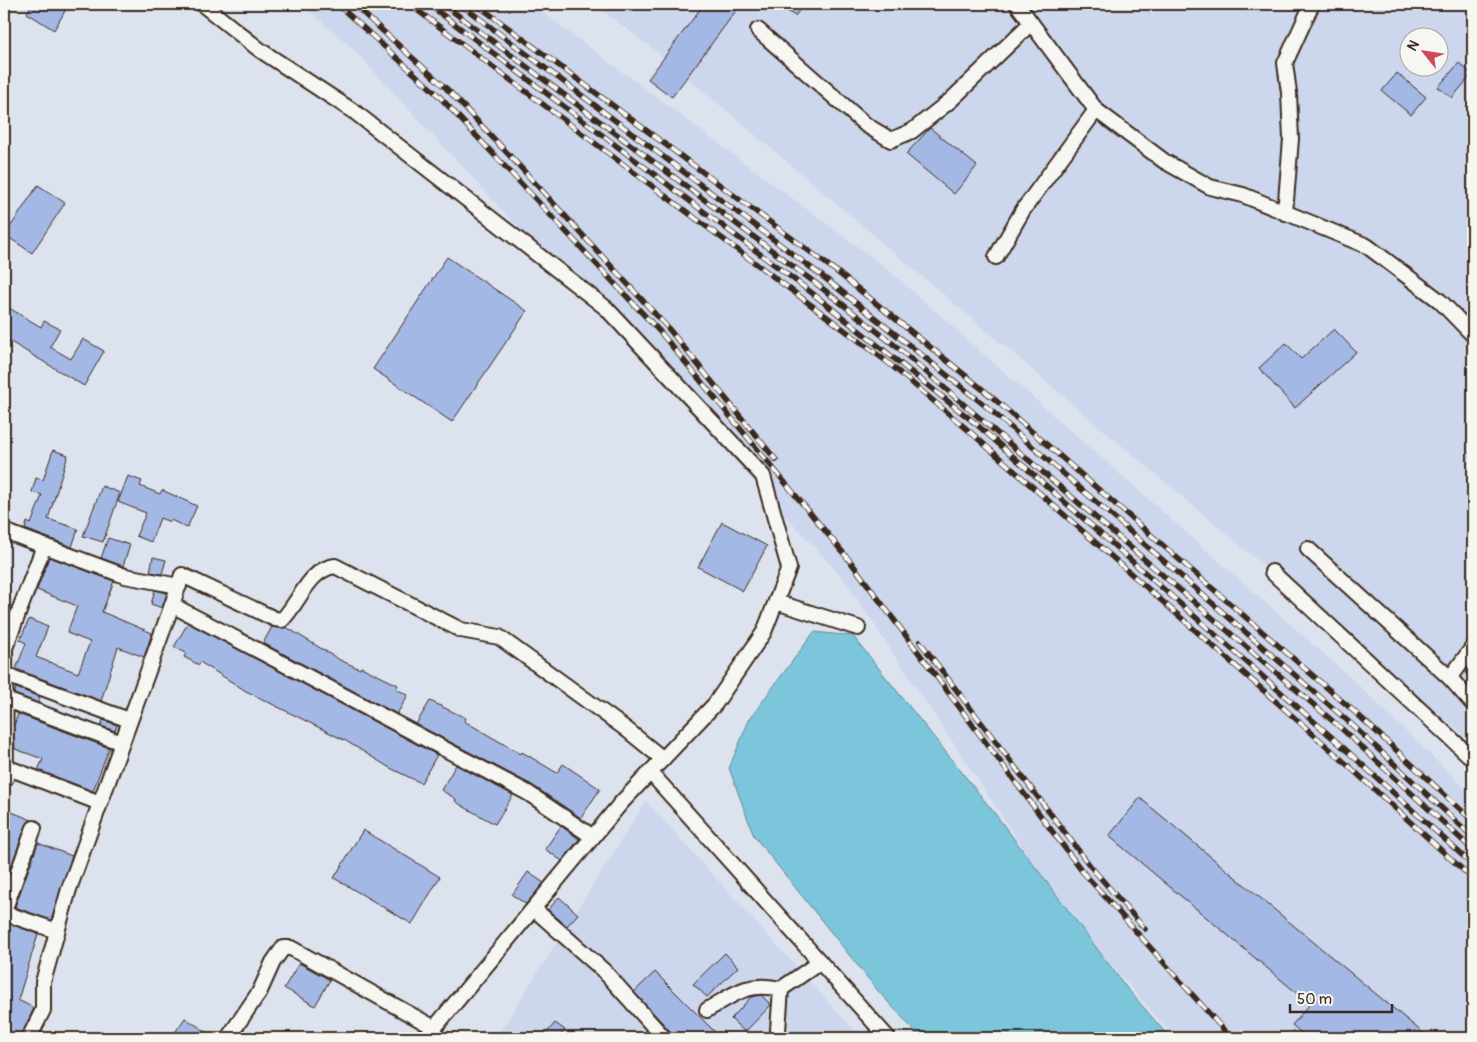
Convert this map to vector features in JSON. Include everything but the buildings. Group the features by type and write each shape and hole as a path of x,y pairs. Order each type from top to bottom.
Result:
{"street":[{"path":"202,4 260,50 356,113 606,308 763,476 789,568 764,632 715,704 650,772 593,837 430,1033 292,948 283,948 273,962 260,991 228,1038"},
{"path":"1017,4 1096,110 1164,161 1210,187 1243,195 1368,246 1440,301 1473,336"},
{"path":"1285,213 1291,139 1289,93 1285,63 1312,4"},
{"path":"758,30 866,125 891,140 912,131 951,100 1031,23"},
{"path":"996,258 1023,210 1096,110"},
{"path":"4,531 125,576 178,586"},
{"path":"44,546 5,647 6,772 100,803"},
{"path":"1308,549 1450,678 1473,704"},
{"path":"29,1038 43,1010 43,982 69,890 182,575 275,619 282,620 290,612 318,571 335,566 461,630 499,638 626,729 663,759"},
{"path":"1272,572 1473,759"},
{"path":"776,602 858,628"},
{"path":"172,604 528,793 593,837"},
{"path":"1450,678 1473,647"},
{"path":"6,675 129,720"},
{"path":"6,700 122,743"},
{"path":"650,772 888,1038"},
{"path":"34,828 4,912 58,931"},
{"path":"534,909 604,971 664,1038"},
{"path":"781,989 820,962"},
{"path":"707,1010 744,989 763,984 781,989"},
{"path":"779,1038 781,989"}],"shaded area":[{"path":"302,4 531,4 886,268 1351,678 1473,796 1473,1038 1175,1038 1069,917 844,579 354,50"},
{"path":"593,4 1473,4 1473,743 655,50"},
{"path":"646,801 861,1038 496,1038"}],"water":[{"path":"814,632 853,636 996,815 1126,987 1170,1038 921,1038 878,991 754,836 729,768 750,718"}],"railway":[{"path":"337,4 437,94 661,333 850,561 1082,871 1231,1038"},
{"path":"353,4 447,89 511,157 668,328 776,460"},
{"path":"409,4 886,361 968,430 1331,750 1473,879"},
{"path":"428,4 812,293 975,423 1335,740 1473,865"},
{"path":"443,4 818,285 897,347 1342,729 1473,850"},
{"path":"460,4 826,279 987,407 1350,723 1473,837"},
{"path":"476,4 836,271 992,397 1356,713 1473,821"},
{"path":"920,642 1091,867 1145,929"}]}
